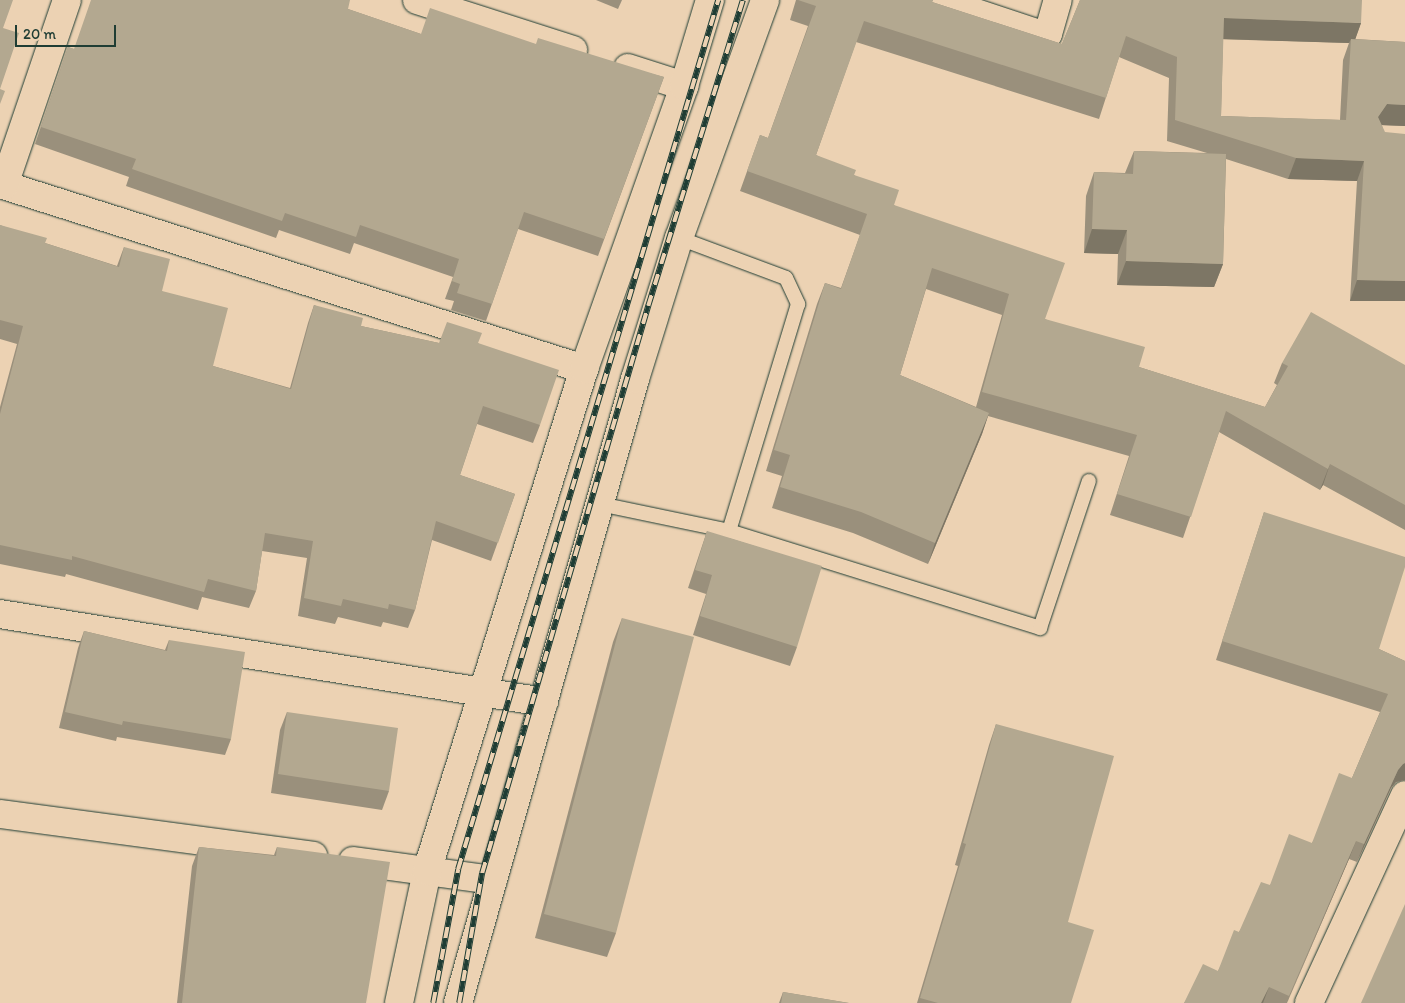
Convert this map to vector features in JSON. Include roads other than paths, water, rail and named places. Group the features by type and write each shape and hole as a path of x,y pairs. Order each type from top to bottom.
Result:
{"street":[{"path":"67,0 2,184 584,369"},
{"path":"417,0 684,86"},
{"path":"399,1003 427,871 484,694 584,369 684,86 710,0"},
{"path":"458,1003 600,504 679,238 765,0"},
{"path":"937,0 1042,35 1048,34 1058,0"},
{"path":"0,614 484,694 544,702"},
{"path":"1309,1003 1405,795"},
{"path":"0,814 493,880"}],"lane":[{"path":"679,238 786,278 798,304 729,532"},
{"path":"600,504 729,532 1040,628 1089,481"}],"railway":[{"path":"433,1003 458,869 718,0"},
{"path":"459,1003 482,873 648,306 743,0"}]}
